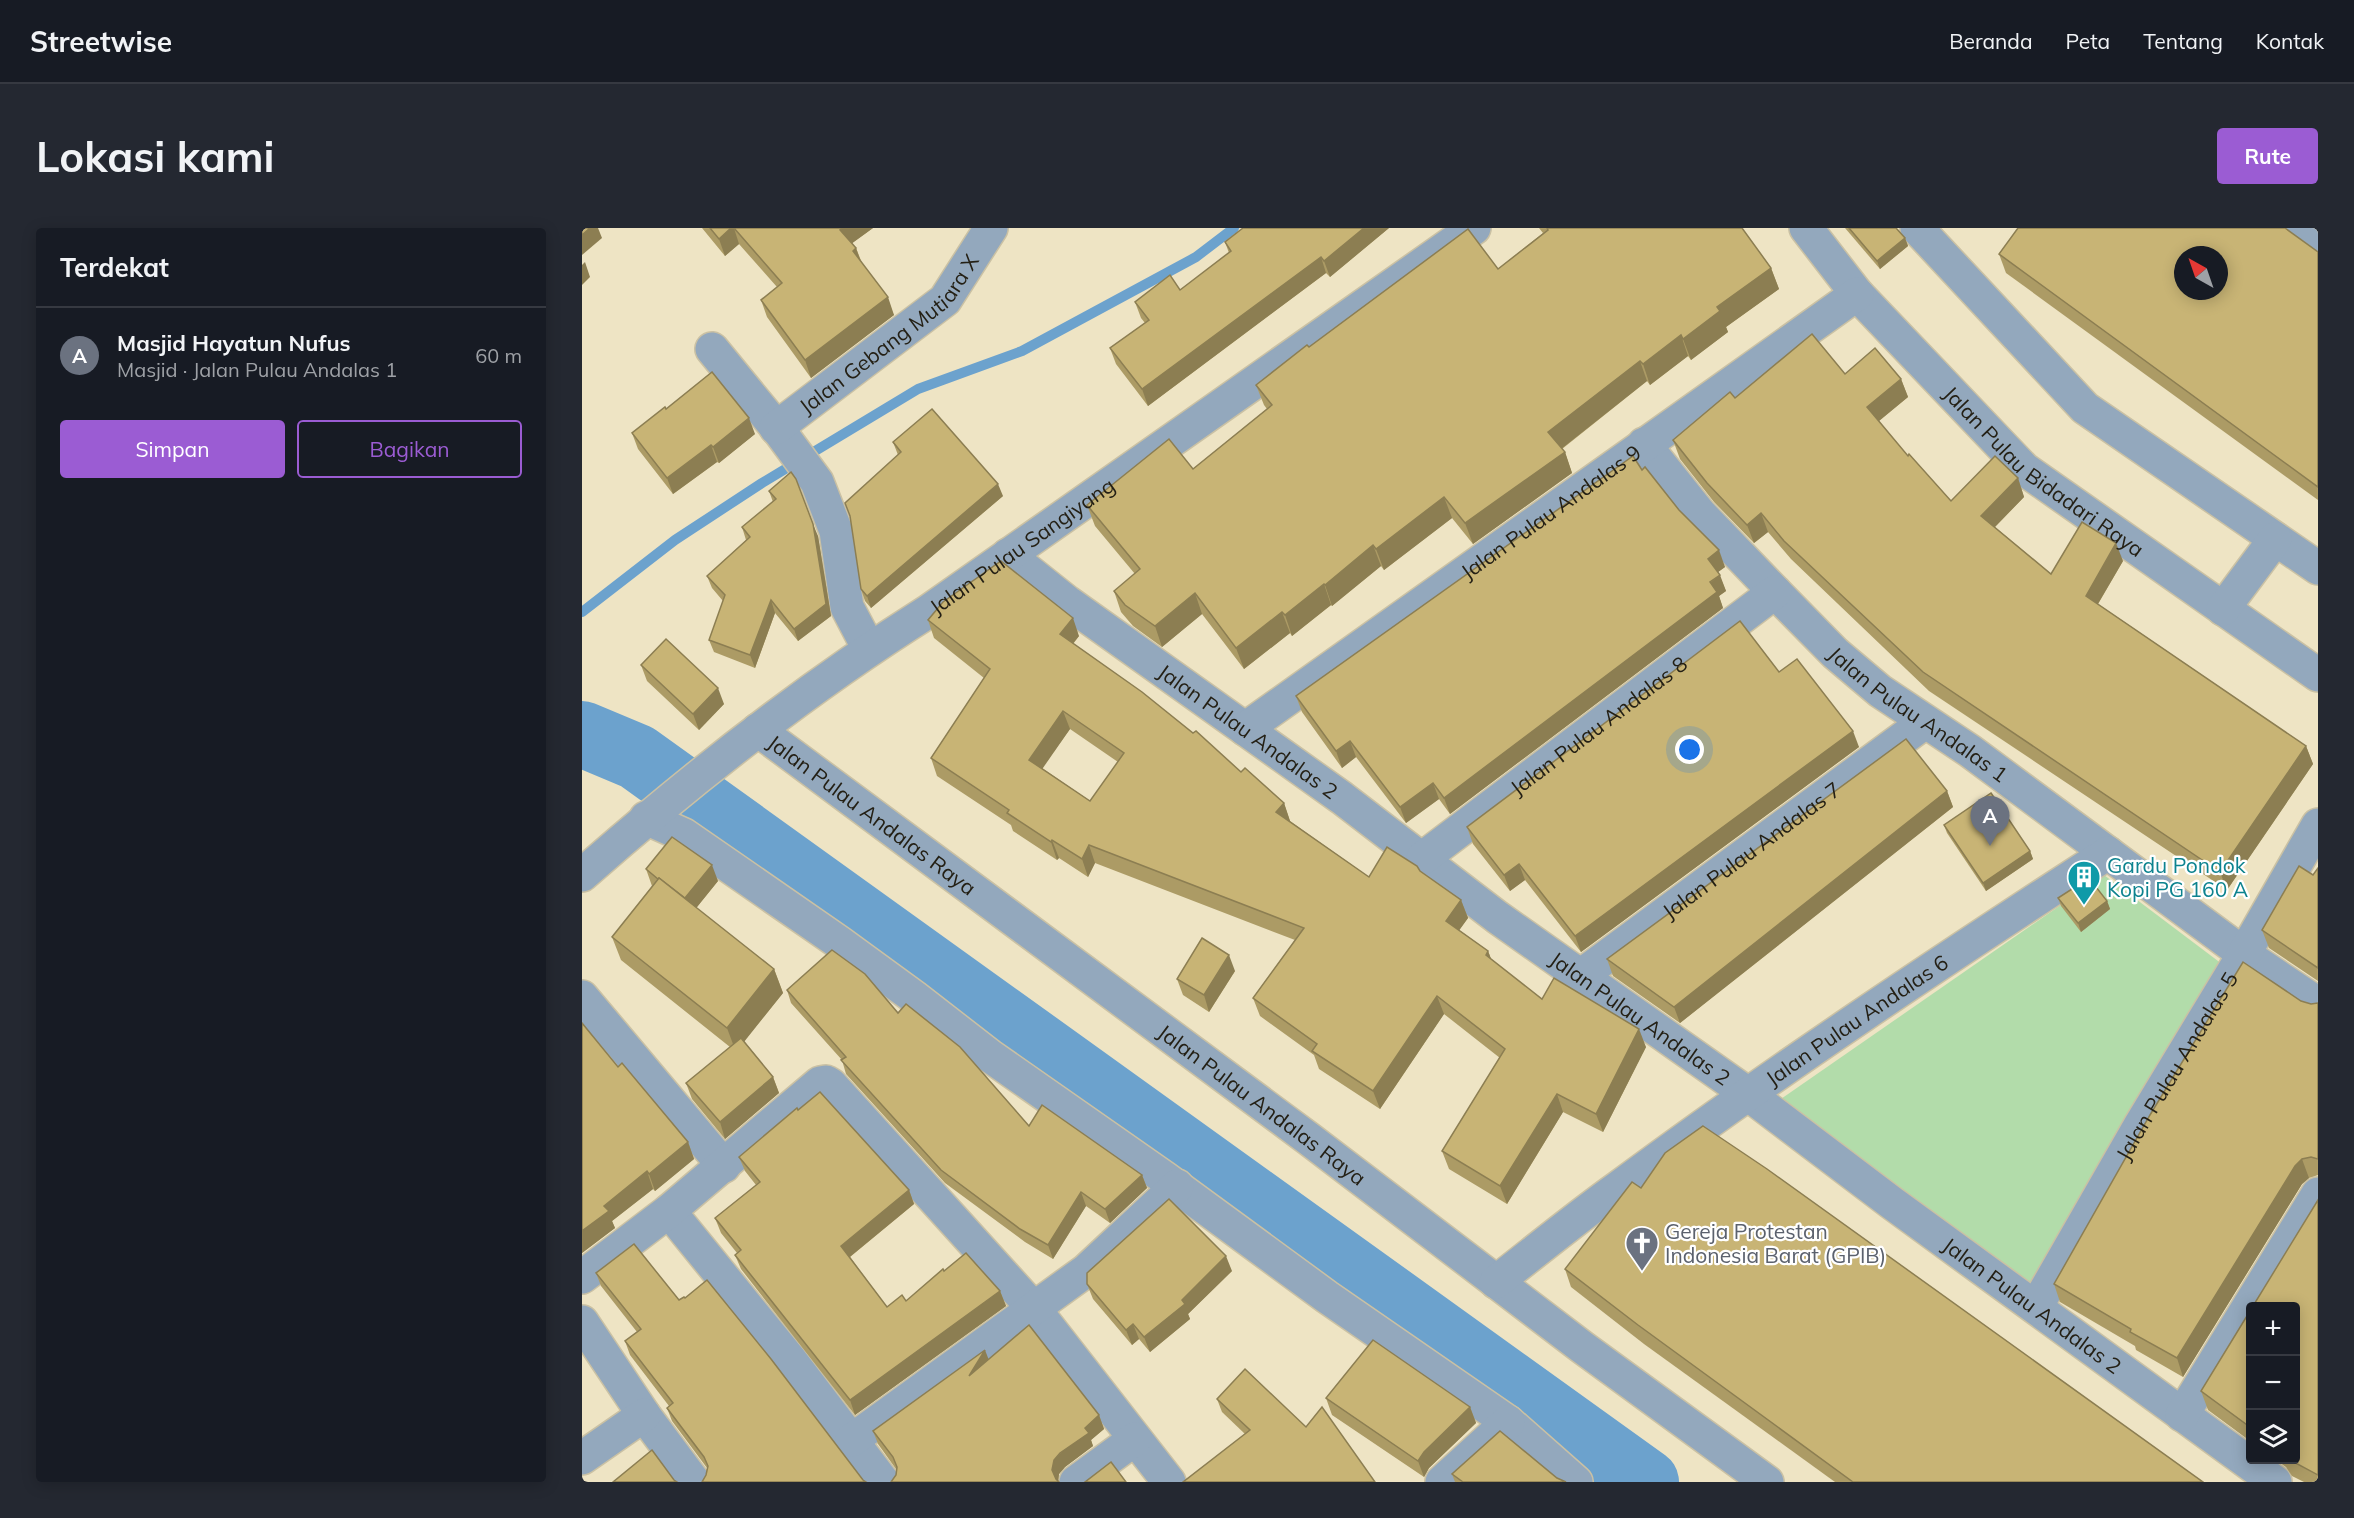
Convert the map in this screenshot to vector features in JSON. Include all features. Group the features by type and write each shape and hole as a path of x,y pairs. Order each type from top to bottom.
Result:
{"street":[{"name":"Jalan Gebang Mutiara X","path":"778,430 945,300 990,228"},
{"name":"Jalan Pulau Sangiyang","path":"582,875 653,812 725,754 869,649 929,611 1474,228"},
{"name":"Jalan Pulau Bidadari Raya","path":"1806,228 1857,294 2024,469 2318,675"},
{"path":"1932,233 2085,408 2318,568"},
{"name":"Jalan Pulau Andalas 9","path":"1245,729 1857,294"},
{"path":"712,349 817,482 836,531 847,607 869,649"},
{"name":"Jalan Pulau Andalas 1","path":"1644,444 1700,514 1774,592 1835,653 1880,691 1970,751 2244,954 2318,1004"},
{"path":"2223,609 2276,539"},
{"name":"Jalan Pulau Andalas 2","path":"1008,555 1060,596 1423,858 1497,917 1748,1094 1892,1203 2275,1482"},
{"name":"Jalan Pulau Andalas 8","path":"1423,858 1774,592"},
{"name":"Jalan Pulau Andalas 7","path":"1579,976 1925,722"},
{"name":"Jalan Pulau Andalas Raya","path":"758,730 1767,1482"},
{"path":"653,812 914,996 990,1056 1177,1186 1327,1298 1508,1422 1576,1482"},
{"name":"Jalan Pulau Andalas 5","path":"2036,1307 2318,825"},
{"name":"Jalan Pulau Andalas 6","path":"1496,1282 1616,1189 1748,1094 1908,983 2108,853"},
{"path":"582,997 724,1166"},
{"path":"582,1277 669,1212 820,1083 826,1082 881,1138 1035,1310 1168,1482"},
{"path":"852,1440 1035,1310 1087,1270 1177,1186"},
{"path":"2182,1415 2318,1194"},
{"path":"669,1212 756,1316 883,1482"},
{"path":"582,1322 644,1415 694,1482"},
{"path":"582,1458 644,1415"},
{"path":"1442,1482 1508,1422"},
{"path":"1076,1482 1135,1439"}],"green space":[{"path":"2104,875 2222,964 2033,1288 1778,1101"}],"building":[{"path":"582,228 590,228 582,235"},
{"path":"710,228 731,228 719,239"},
{"path":"734,228 843,228 840,230 856,248 853,251 888,297 805,360 761,300 782,283"},
{"path":"1243,228 1364,228 1324,261 1321,257 1142,389 1110,348 1149,320 1135,302 1170,275 1180,290 1231,251 1225,242"},
{"path":"1547,228 1742,228 1771,268 1717,307 1720,311 1683,339 1681,335 1643,364 1640,361 1548,432 1565,452 1465,523 1444,497 1376,549 1373,545 1325,585 1285,615 1282,612 1236,648 1195,593 1155,626 1125,605 1114,591 1140,569 1087,505 1169,439 1193,469 1272,405 1256,385 1307,345 1309,347 1468,229 1498,269 1548,230"},
{"path":"1849,228 1896,228 1905,238 1877,261"},
{"path":"2018,228 2285,228 2318,252 2318,487 1999,254"},
{"path":"1812,334 1845,374 1875,348 1901,379 1867,407 1908,456 1909,454 1951,501 1995,456 2018,478 1981,516 2051,574 2082,522 2116,543 2086,596 2306,746 2220,872 1923,672 1784,541 1761,513 1747,525 1707,483 1673,440 1730,392 1735,398"},
{"path":"712,372 749,418 713,447 711,445 667,478 632,433"},
{"path":"932,409 998,484 867,596 861,589 850,516 845,503 901,452 893,442"},
{"path":"1633,456 1642,470 1645,467 1679,510 1719,550 1708,559 1720,575 1710,582 1717,592 1444,798 1433,783 1400,807 1350,741 1336,751 1296,696"},
{"path":"791,472 796,479 813,524 826,604 794,629 771,600 750,655 709,640 725,595 707,576 750,537 742,527 776,499 769,491"},
{"path":"1001,561 1073,618 1060,634 1142,692 1193,733 1196,731 1241,772 1245,768 1284,803 1276,812 1369,877 1387,847 1417,866 1420,871 1461,900 1446,921 1488,951 1486,955 1542,999 1554,978 1639,1029 1596,1114 1557,1094 1500,1186 1442,1151 1505,1049 1437,996 1373,1091 1312,1051 1317,1044 1253,998 1304,928 1089,845 1082,859 1007,813 1009,810 931,758 990,669 928,620 943,602","holes":["1063,711 1124,753 1090,801 1029,760"]},
{"path":"1740,621 1779,672 1797,659 1853,731 1575,936 1519,864 1504,875 1467,827"},
{"path":"666,639 718,688 693,714 641,665"},
{"path":"1906,739 1947,791 1674,1007 1607,959"},
{"path":"1991,793 2030,851 1983,883 1944,825"},
{"path":"672,837 712,865 685,898 646,869"},
{"path":"2299,866 2313,875 2318,868 2318,968 2262,930"},
{"path":"659,878 774,969 727,1028 612,937"},
{"name":"Gardu Pondok Kopi PG 160 A","path":"2089,878 2107,901 2078,923 2058,898"},
{"path":"1202,938 1229,955 1204,995 1177,979"},
{"path":"832,950 865,974 898,1013 906,1004 960,1047 1029,1126 1042,1105 1142,1175 1105,1209 1081,1192 1048,1245 1020,1229 941,1170 841,1060 846,1057 787,990"},
{"path":"2243,962 2301,1001 2311,1004 2318,1003 2318,1159 2311,1157 2302,1159 2295,1166 2177,1358 2130,1332 2131,1329 2054,1284 2150,1115"},
{"path":"582,1023 618,1067 622,1063 688,1142 649,1174 647,1171 604,1206 609,1211 582,1231"},
{"path":"741,1038 773,1077 720,1122 686,1083"},
{"path":"820,1092 909,1190 841,1246 887,1307 902,1295 906,1301 943,1269 944,1271 966,1253 1000,1291 850,1400 735,1255 741,1250 715,1218 760,1182 739,1157 797,1108 798,1110"},
{"path":"1703,1126 1767,1169 2203,1482 1853,1482 1565,1269 1632,1182 1641,1188 1665,1153"},
{"path":"1169,1199 1226,1256 1182,1300 1185,1304 1144,1337 1133,1324 1126,1330 1087,1284 1087,1273"},
{"path":"2318,1200 2318,1475 2297,1464 2300,1464 2300,1302 2255,1302"},
{"path":"634,1244 679,1300 685,1298 707,1280 866,1482 702,1482 708,1466 704,1457 667,1408 673,1403 625,1341 641,1329 596,1273"},
{"path":"2246,1318 2246,1424 2201,1391"},
{"path":"1029,1325 1099,1415 1085,1428 1089,1433 1060,1453 1054,1460 1052,1470 1059,1482 891,1482 896,1475 897,1467 893,1457 873,1431 985,1350 969,1376"},
{"path":"1373,1340 1470,1407 1424,1452 1418,1461 1326,1398"},
{"path":"1245,1369 1306,1427 1322,1407 1375,1482 1183,1482 1250,1430 1217,1399"},
{"path":"1500,1431 1557,1478 1566,1482 1463,1482 1452,1474"},
{"path":"652,1450 677,1482 613,1482"},
{"path":"1111,1462 1126,1482 1085,1482"}],"waterway":[{"path":"582,612 675,540 762,483 918,389 1022,351 1196,257 1234,228"},
{"path":"582,734 637,757 1646,1482"}],"place":[{"name":"Masjid Hayatun Nufus","path":"1990,846"},
{"name":"Gardu Pondok Kopi PG 160 A","path":"2084,906"},
{"name":"Gereja Protestan Indonesia Barat (GPIB)","path":"1642,1272"}]}
